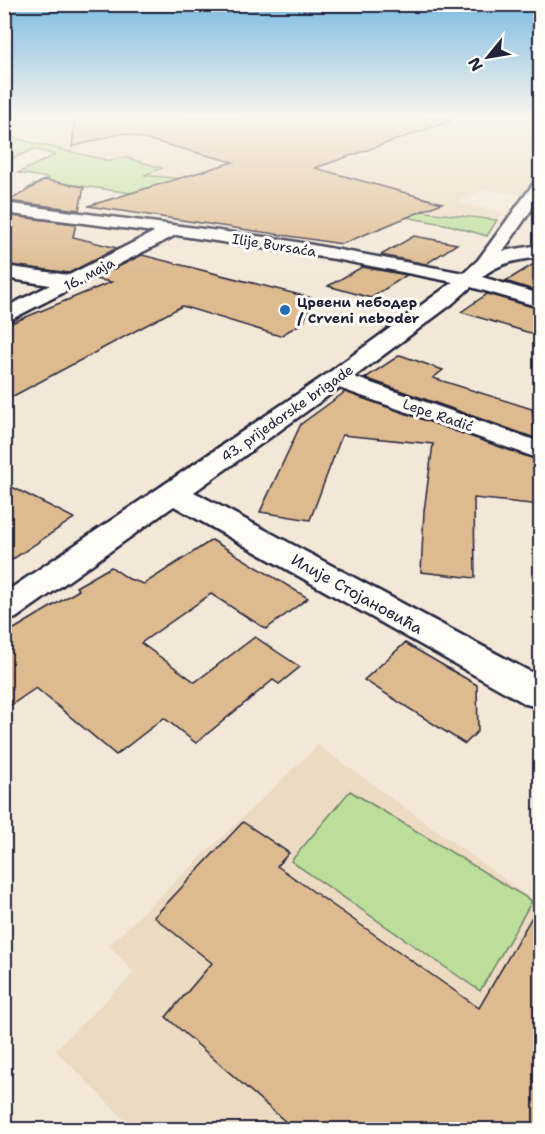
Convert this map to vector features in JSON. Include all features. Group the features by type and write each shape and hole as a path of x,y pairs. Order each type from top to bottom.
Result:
{"street":[{"name":"43. prijedorske brigade","path":"4,610 336,379 477,273 522,225 540,186"},
{"name":"Ilije Bursaća","path":"4,208 172,229 352,257 477,273 540,301"},
{"name":"16. маја","path":"4,317 172,229"},
{"path":"477,273 508,256 540,251"},
{"path":"4,272 73,282"},
{"name":"Lepe Radić","path":"336,379 540,451"},
{"name":"Илије Стојановића","path":"173,493 540,694"}],"shaded area":[{"path":"155,170 540,170 522,195 484,189 457,202 503,213 497,220 426,212 385,200 142,174"},
{"path":"318,745 540,905 540,1129 134,1129 55,1050 134,973 109,945"}],"green space":[{"path":"24,170 157,170 144,175 385,200 426,212 497,220 487,236 449,225 377,212 138,194 75,185 61,192 28,188 48,178 18,173"},
{"path":"350,791 532,901 480,991 291,861"}],"building":[{"path":"207,170 322,170 442,203 342,244 88,206"},
{"path":"45,180 84,187 79,210 8,201"},
{"path":"4,215 76,224 73,237 117,248 69,273 4,264"},
{"path":"414,236 457,244 426,264 381,255"},
{"path":"142,255 312,298 304,322 280,336 182,306 4,401 4,326 111,282 94,279"},
{"path":"540,260 540,292 505,281 511,278"},
{"path":"362,267 407,275 371,298 328,286"},
{"path":"487,294 540,309 540,336 461,312"},
{"path":"400,355 443,370 433,378 532,409 535,438 365,378"},
{"path":"345,392 537,460 540,505 474,498 475,578 421,572 424,511 433,444 342,435 310,520 260,512 301,424"},
{"path":"4,483 74,518 4,565"},
{"path":"212,540 308,598 266,629 211,594 141,643 195,682 255,637 300,667 279,684 273,680 196,743 164,718 116,755 36,688 4,710 4,635 79,590 76,587 111,567 129,579 144,584"},
{"path":"405,643 477,685 478,731 465,744 364,680"},
{"path":"243,822 289,853 277,866 479,1008 540,903 540,1130 295,1130 166,1017 212,963 154,917"}],"place":[{"name":"Црвени небодер / Crveni neboder","path":"285,310"}]}
